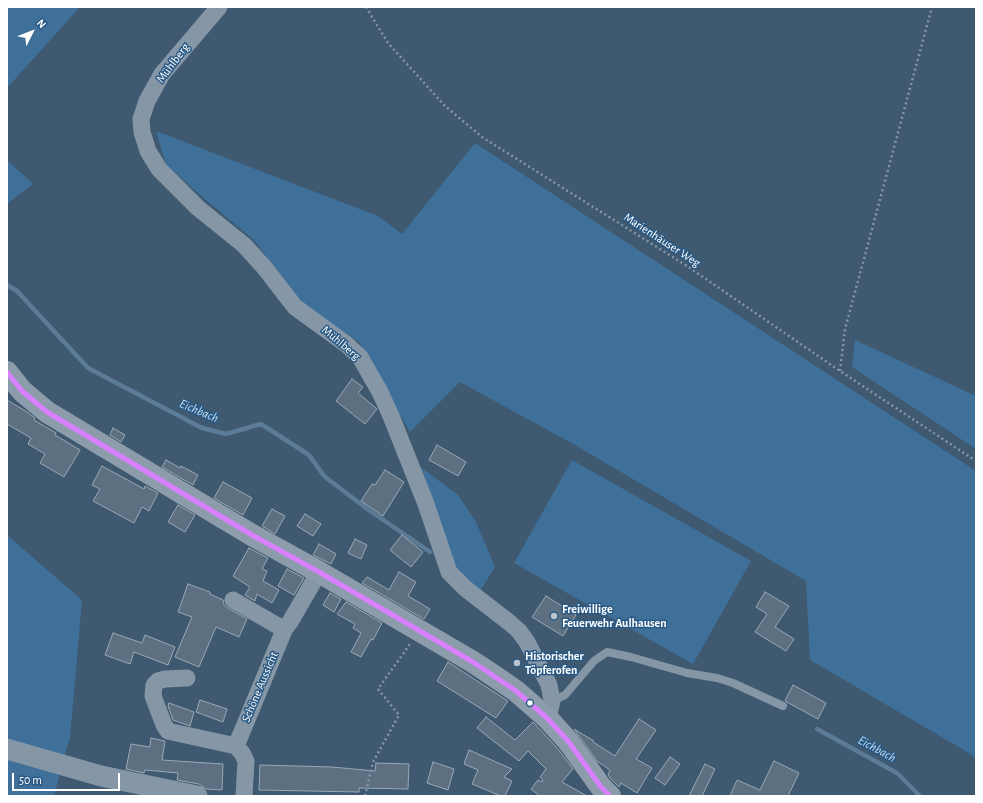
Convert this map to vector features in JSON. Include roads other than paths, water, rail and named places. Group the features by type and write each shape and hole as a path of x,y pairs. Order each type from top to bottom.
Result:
{"main road":[{"path":"7,372 22,391 47,412 252,535 419,630 516,691 549,709 572,747 600,787 610,796"}],"street":[{"name":"Mühlberg","path":"219,7 162,74 148,101 141,119 142,132 148,151 159,169 198,208 244,245 264,267 295,307 346,344 360,357 380,392 391,416 426,504 449,572 466,589 519,631 549,685 549,709"},
{"name":"Schöne Aussicht","path":"236,746 285,628 319,572"},
{"path":"233,600 278,626 285,628"},
{"path":"187,678 165,679 158,681 154,685 153,696 164,726 168,731 236,746 246,760 244,796"},
{"path":"7,749 101,776 197,796"}],"lane":[{"path":"549,709 565,695 594,661 607,652 631,657 687,673 717,678 732,683 783,706"}],"waterway":[{"name":"Eichbach","path":"7,285 17,291 88,368 202,428 226,434 261,424 309,455 324,476 366,508 430,552"},
{"name":"Eichbach","path":"817,729 897,773 920,796"}],"place":[{"name":"Freiwillige Feuerwehr Aulhausen","path":"554,616"},
{"name":"Historischer Töpferofen","path":"517,663"}]}
